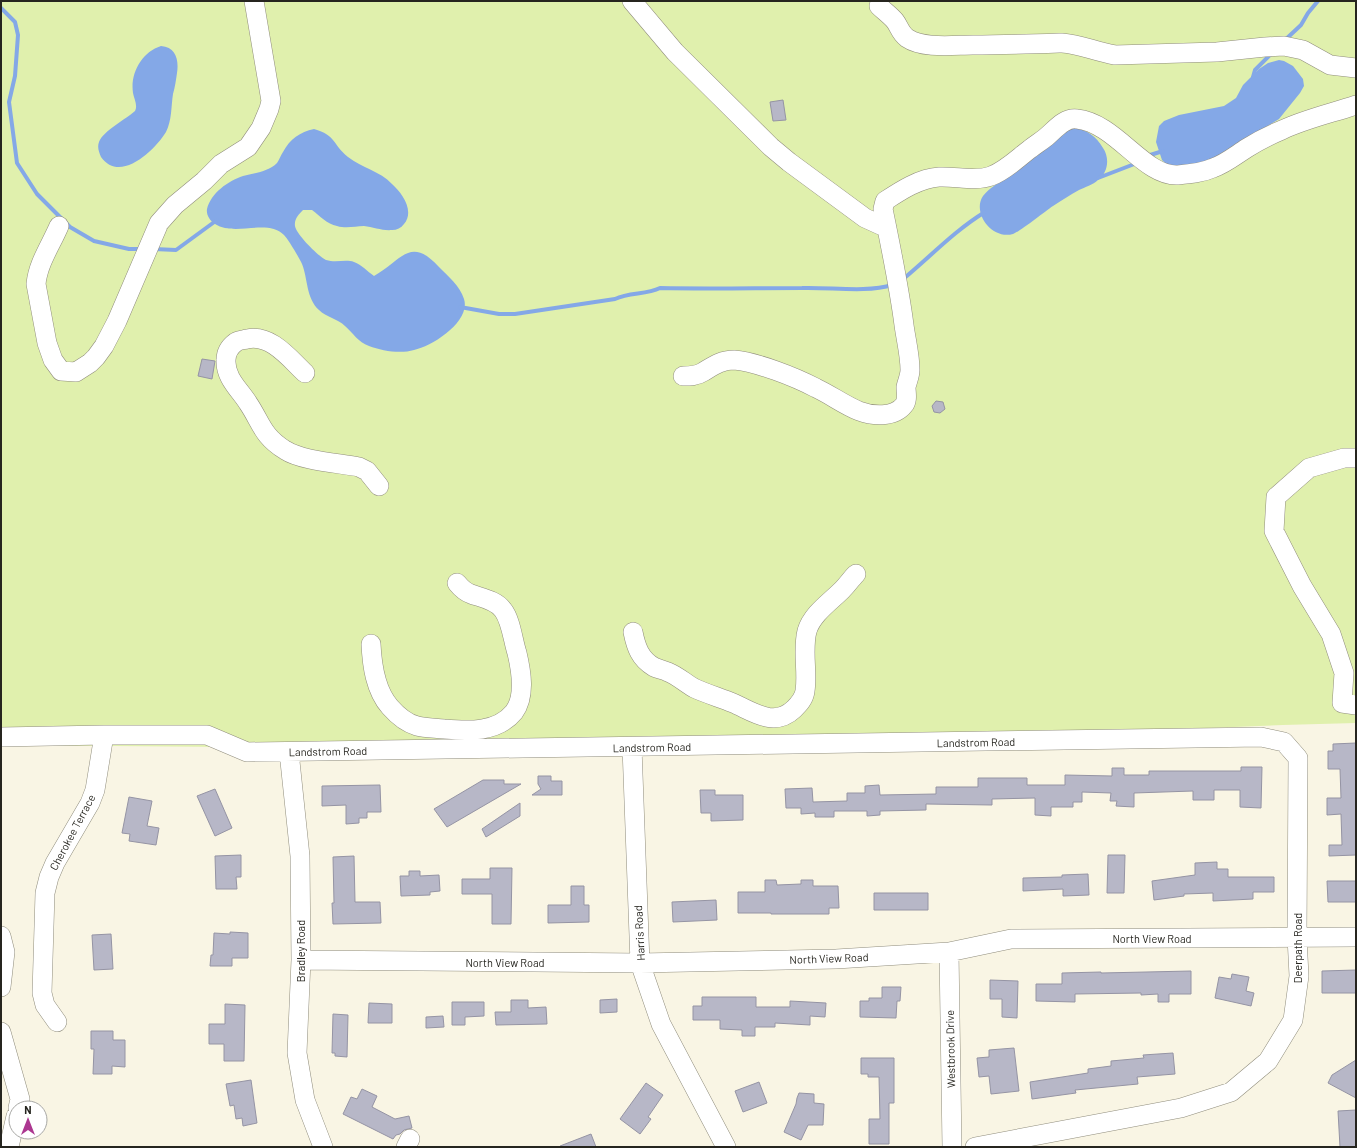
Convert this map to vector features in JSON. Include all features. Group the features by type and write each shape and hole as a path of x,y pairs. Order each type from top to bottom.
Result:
{"street":[{"path":"59,226 42,262 36,284 47,343 53,360 68,371 90,363 104,346 159,223 175,205 204,181 221,164 248,147 261,128 271,101 254,1"},
{"path":"632,1 675,52 771,147 862,216 887,228"},
{"path":"879,6 895,20 901,33 906,38 923,44 942,46 1062,43 1076,44 1102,53 1115,55 1217,52 1284,46 1303,50 1330,64 1356,68"},
{"path":"683,376 694,376 720,362 732,360 746,362 789,375 867,414 889,414 898,410 905,404 910,363 903,309 883,209 885,201 914,184 938,177 980,178 991,176 1017,159 1057,127 1070,119 1076,118 1096,124 1116,138 1150,166 1167,174 1179,175 1214,168 1248,147 1284,129 1356,105"},
{"path":"305,373 280,349 269,341 259,338 238,340 231,346 227,353 226,360 228,374 251,406 262,429 272,440 286,451 307,458 359,467 367,471 379,486"},
{"path":"1356,458 1344,458 1309,468 1276,496 1274,532 1302,586 1331,634 1344,673 1342,703 1356,705"},
{"path":"633,632 636,646 640,654 645,661 655,667 668,672 697,689 734,703 760,716 778,718 786,716 800,704 805,694 807,630 811,622 818,614 856,574"},
{"path":"371,644 377,683 383,697 389,706 402,718 409,722 417,726 430,728 476,730 496,725 510,716 515,711 520,700 521,690 518,659 509,621 503,609 493,602 463,590 456,583"},
{"name":"Cherokee Terrace","path":"57,1022 45,1005 42,993 45,893 49,877 55,863 90,803 95,790 104,735"},
{"name":"Landstrom Road","path":"1,737 207,735 248,752 1261,737 1284,742 1298,758"},
{"name":"Harris Road","path":"632,747 640,963 661,1024 726,1147"},
{"name":"Bradley Road","path":"289,752 300,856 301,960 297,1053 305,1100 323,1147"},
{"name":"Deerpath Road","path":"975,1147 1181,1108 1231,1092 1268,1061 1293,1020 1299,976 1297,937 1298,758"},
{"path":"1,936 5,952 1,987"},
{"name":"North View Road","path":"301,960 640,963 836,959 948,952 1011,939 1356,937"},
{"name":"Westbrook Drive","path":"948,952 952,1147"},
{"path":"1,1032 20,1100"}],"green space":[{"path":"1,1 1356,1 1356,723 772,745 326,748 1,745"}],"water":[{"path":"161,46 170,49 177,59 177,73 170,118 166,132 146,155 136,161 127,166 118,167 109,164 101,157 98,144 101,138 110,129 135,111 136,104 133,93 133,78 143,58 154,49"},
{"path":"1279,60 1293,66 1303,79 1304,86 1279,119 1217,157 1204,163 1179,168 1166,164 1162,160 1156,142 1159,126 1164,121 1179,115 1224,106 1236,98 1243,85 1259,69 1268,63"},
{"path":"1074,127 1087,132 1094,137 1105,152 1107,156 1107,165 1101,177 1094,183 1079,190 1049,209 1013,234 1005,235 997,233 991,229 982,217 980,210 980,202 985,193"},
{"path":"314,129 321,131 330,137 343,153 353,161 382,176 396,188 406,202 408,214 402,227 396,230 389,230 364,226 341,227 327,222 312,210 303,210 295,221 296,230 318,254 326,260 354,262 362,266 374,276 406,254 413,252 420,253 429,258 457,286 464,299 465,307 462,316 449,331 422,348 397,352 374,348 365,344 342,324 319,310 315,305 309,294 302,264 284,235 277,230 269,228 223,228 215,224 209,218 207,209 209,203 221,188 237,178 265,170 273,166 277,163 286,147 292,140 304,132"}],"building":[{"path":"783,100 786,120 773,121 770,102"},
{"path":"202,359 215,361 212,379 198,376"},
{"path":"936,401 943,402 945,409 940,413 934,412 932,406"},
{"path":"1356,743 1356,855 1329,856 1329,845 1342,845 1341,814 1327,815 1327,798 1341,798 1340,769 1328,769 1328,751 1333,751 1333,744"},
{"path":"1241,767 1262,767 1261,808 1240,807 1240,790 1214,790 1214,800 1193,800 1193,791 1134,793 1134,807 1116,806 1117,801 1110,801 1111,793 1082,792 1082,802 1073,802 1073,807 1051,807 1051,816 1035,815 1035,798 992,799 992,805 926,804 926,810 880,811 880,815 867,816 867,811 834,811 834,817 815,817 815,813 801,814 801,808 786,808 785,789 812,788 813,802 847,801 847,793 865,793 865,786 879,785 880,795 936,794 936,787 978,787 978,778 1027,778 1027,785 1065,785 1065,775 1112,776 1112,768 1124,768 1124,775 1149,775 1149,771 1241,771"},
{"path":"538,776 551,776 551,781 562,781 562,795 532,795 541,789 538,784"},
{"path":"483,780 504,780 504,784 521,784 447,827 434,809"},
{"path":"380,785 381,812 367,812 367,818 359,818 359,823 346,824 346,805 322,806 322,786"},
{"path":"215,789 232,828 215,836 197,796"},
{"path":"700,790 715,790 715,795 743,795 743,820 711,821 711,813 701,813"},
{"path":"129,797 152,801 147,826 159,828 156,845 129,841 130,834 122,833"},
{"path":"520,803 520,816 486,837 482,829"},
{"path":"241,855 241,877 236,877 237,889 216,889 215,856"},
{"path":"1108,855 1125,855 1124,893 1107,893"},
{"path":"354,856 355,902 380,902 381,923 333,924 333,857"},
{"path":"1217,862 1217,869 1228,869 1228,877 1274,877 1274,892 1253,892 1253,899 1213,901 1213,893 1184,894 1184,896 1154,900 1152,881 1195,875 1195,863"},
{"path":"490,868 512,868 511,924 492,924 492,894 462,894 462,879 490,879"},
{"path":"409,871 420,871 420,876 439,875 440,891 430,892 430,895 401,896 400,876 409,876"},
{"path":"1088,874 1089,895 1063,896 1063,889 1023,891 1023,878 1062,877 1062,875"},
{"path":"765,880 776,880 777,885 801,884 801,880 813,880 813,886 838,886 839,908 829,908 829,914 738,913 738,892 765,892"},
{"path":"1327,881 1356,881 1356,902 1328,902"},
{"path":"571,886 584,886 584,905 589,905 589,922 548,923 548,905 571,905"},
{"path":"874,893 928,893 928,910 874,910"},
{"path":"716,900 717,920 673,922 672,902"},
{"path":"230,932 248,933 248,958 232,958 232,966 210,966 211,955 213,955 214,933 230,934"},
{"path":"111,934 113,969 94,970 92,935"},
{"path":"1356,970 1356,993 1322,993 1322,971"},
{"path":"1191,971 1191,994 1169,994 1169,1002 1158,1002 1158,994 1141,995 1141,993 1075,994 1075,1002 1036,1001 1036,984 1062,984 1062,973"},
{"path":"1232,974 1249,977 1246,991 1254,993 1251,1006 1215,998 1219,977 1231,979"},
{"path":"990,980 1018,981 1017,1018 1002,1017 1002,999 990,999"},
{"path":"882,987 901,987 900,1001 897,1001 896,1018 860,1017 860,1001 869,1001 869,998 882,998"},
{"path":"702,997 756,997 756,1007 790,1007 790,1001 826,1003 825,1017 810,1016 810,1025 775,1023 775,1027 755,1027 755,1036 742,1036 742,1030 720,1029 720,1020 693,1020 693,1006 702,1006"},
{"path":"617,999 617,1012 600,1013 600,1000"},
{"path":"511,1000 528,1000 528,1008 546,1007 547,1024 496,1025 495,1012 511,1012"},
{"path":"452,1002 484,1002 484,1016 465,1017 465,1025 452,1025"},
{"path":"369,1003 392,1004 392,1023 368,1023"},
{"path":"225,1004 245,1005 244,1061 224,1061 224,1044 209,1044 209,1024 225,1024"},
{"path":"333,1014 348,1015 347,1057 335,1056 335,1053 332,1053"},
{"path":"443,1016 444,1027 426,1028 426,1017"},
{"path":"91,1031 113,1031 113,1040 125,1040 125,1067 112,1066 112,1074 93,1074 94,1049 91,1049"},
{"path":"1014,1048 1019,1091 991,1094 989,1076 979,1077 977,1058 989,1057 989,1050"},
{"path":"1173,1053 1175,1074 1137,1077 1138,1084 1075,1090 1076,1093 1032,1099 1030,1082 1088,1073 1088,1069 1111,1066 1111,1061 1144,1058 1143,1055"},
{"path":"861,1058 894,1058 894,1103 889,1103 889,1144 869,1144 869,1119 880,1119 879,1077 868,1077 868,1074 861,1074"},
{"path":"1356,1060 1356,1098 1328,1083 1332,1075"},
{"path":"251,1080 257,1123 243,1126 242,1118 236,1119 234,1105 230,1106 226,1084"},
{"path":"759,1082 767,1103 743,1112 735,1091"},
{"path":"646,1083 663,1095 648,1117 651,1119 640,1134 620,1119"},
{"path":"362,1089 377,1096 372,1107 395,1119 409,1116 412,1128 404,1130 393,1139 343,1114 351,1097 357,1099"},
{"path":"799,1093 814,1094 814,1103 824,1104 823,1125 808,1125 801,1140 784,1132"},
{"path":"1356,1110 1356,1147 1340,1147 1338,1111"},
{"path":"591,1134 596,1147 560,1147 560,1146"}],"waterway":[{"path":"1285,40 1301,25 1308,13 1318,1"},
{"path":"1,8 15,22 18,35 15,76 9,102 17,163 37,194 70,227 94,241 129,249 143,249"},
{"path":"1253,77 1255,70 1272,53"},
{"path":"1147,156 1163,151"},
{"path":"1098,178 1137,163"},
{"path":"902,280 952,236 985,212"},
{"path":"154,249 176,250 217,220"},
{"path":"460,307 499,314 515,314 615,299 626,295 649,292 660,288 871,289 893,285"}]}
